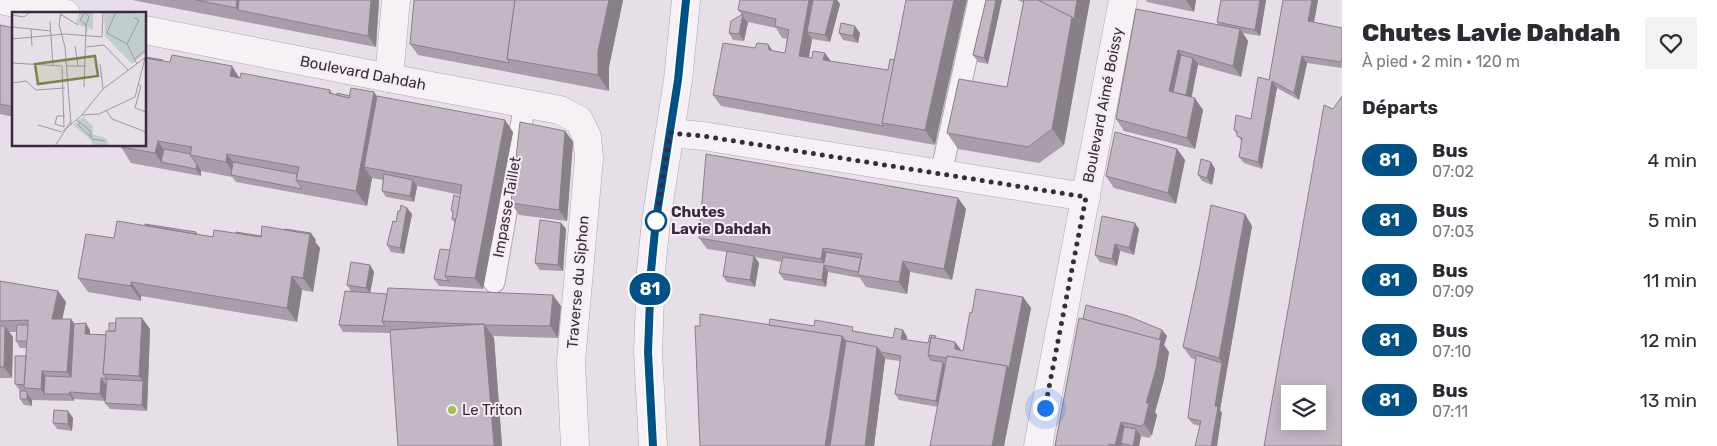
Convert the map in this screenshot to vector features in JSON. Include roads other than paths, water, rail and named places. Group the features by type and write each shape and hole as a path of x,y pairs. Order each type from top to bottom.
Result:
{"street":[{"path":"0,0 57,12"},
{"path":"389,78 396,0"},
{"path":"653,446 648,352 651,271 656,220 678,80 686,0"},
{"name":"Boulevard Aimé Boissy","path":"1038,446 1124,0"},
{"name":"Boulevard Dahdah","path":"146,30 560,110 579,120"},
{"name":"Traverse du Siphon","path":"575,446 571,362 589,158 587,137 579,120"},
{"path":"670,133 703,136 1086,197"}],"lane":[{"path":"941,174 979,0"},
{"name":"Impasse Taillet","path":"494,282 525,103"}],"place":[{"name":"Chutes Lavie Dahdah","path":"656,221"},
{"name":"Le Triton","path":"452,410"}]}
